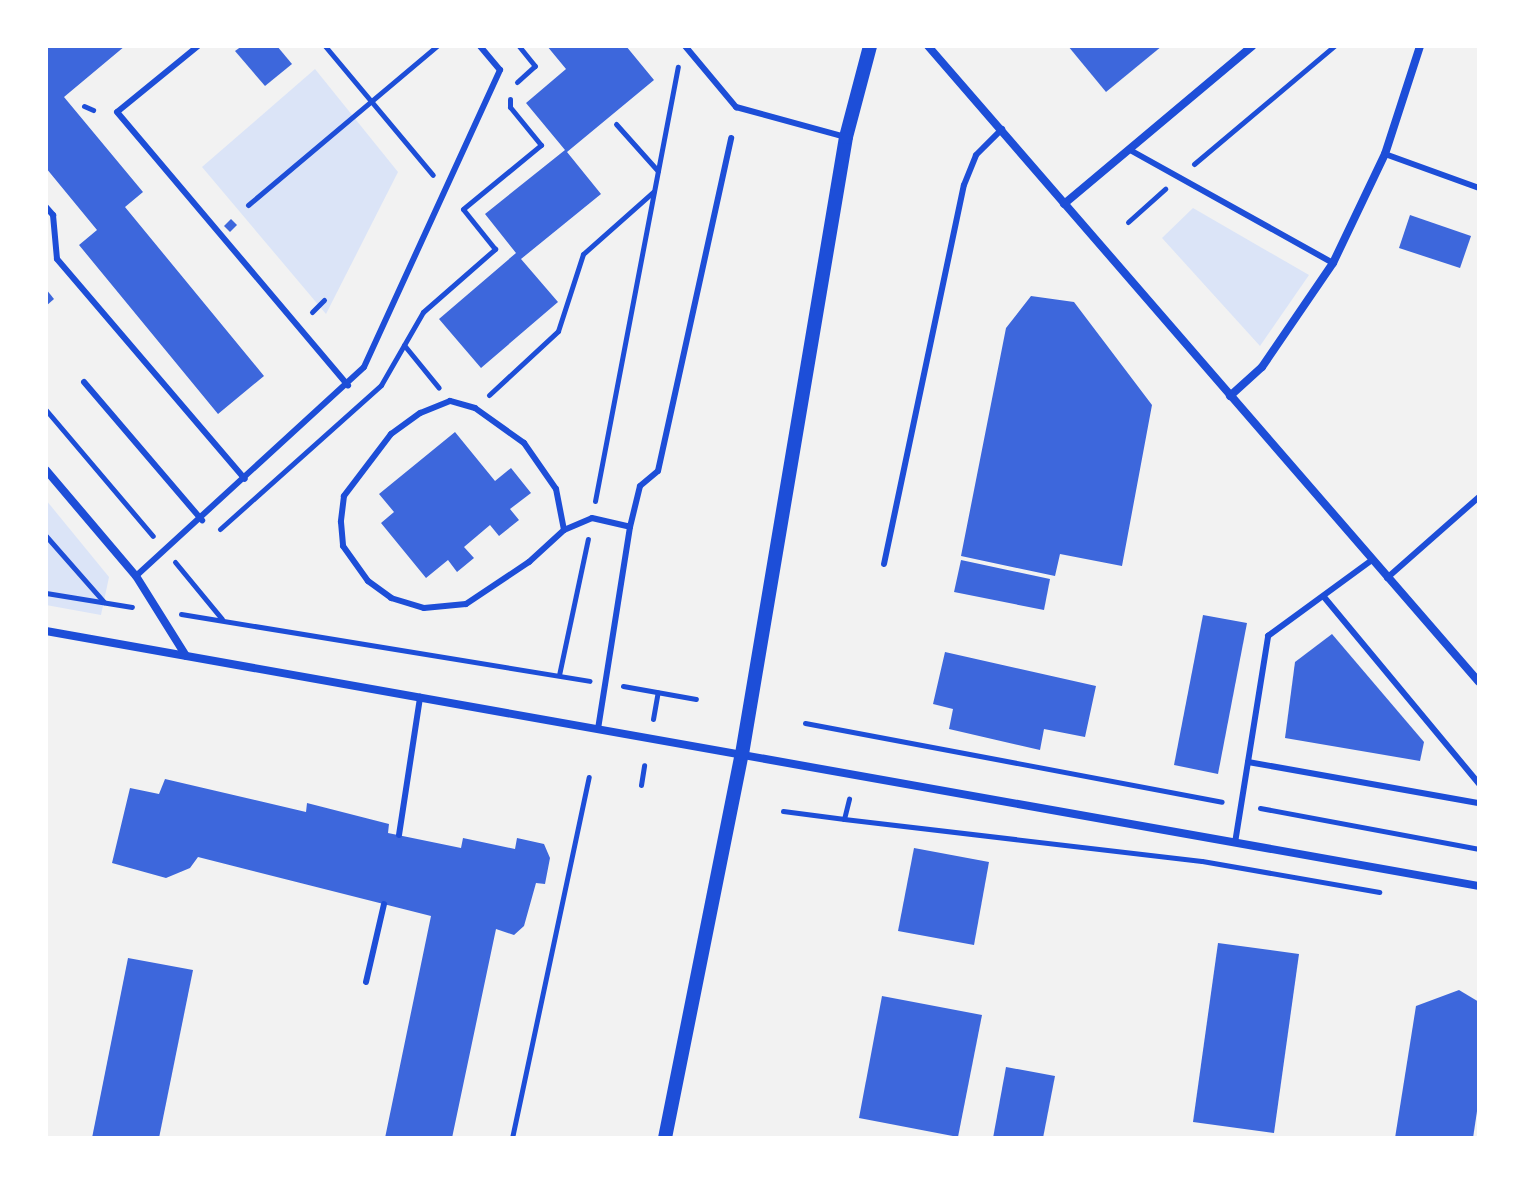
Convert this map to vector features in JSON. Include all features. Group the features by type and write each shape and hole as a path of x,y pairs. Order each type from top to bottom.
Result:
{"street":[{"path":"665,1138 742,754 846,137 870,46"},
{"path":"928,46 1479,682"},
{"path":"1064,204 1252,46"},
{"path":"1230,396 1262,367 1333,263 1385,154 1420,46"},
{"path":"46,470 136,576 186,656"},
{"path":"46,631 1479,886"}],"lane":[{"path":"198,46 117,112 348,385"},
{"path":"136,576 202,520 364,367 500,70 480,46"},
{"path":"685,46 736,107 846,137"},
{"path":"884,564 964,185 976,155 1002,129"},
{"path":"598,729 630,527 640,486 658,471 731,138"},
{"path":"1130,150 1177,179 1333,263"},
{"path":"1385,154 1479,188"},
{"path":"46,207 53,215 57,259 245,479"},
{"path":"84,382 202,520"},
{"path":"564,530 556,489 544,466 502,424 475,408 450,401 420,413 391,434 344,496 343,546 368,581 391,598 424,608 466,604 529,562 564,530 592,518 630,527"},
{"path":"1387,578 1479,497"},
{"path":"1235,843 1268,636 1372,560"},
{"path":"1324,597 1479,784"},
{"path":"399,835 420,697"},
{"path":"1248,762 1479,803"},
{"path":"366,982 384,904"}],"path":[{"path":"325,46 495,249 423,312 381,385 346,417"},
{"path":"248,205 437,46"},
{"path":"463,209 541,145 510,107 516,83 535,66 519,46"},
{"path":"1128,222 1334,46"},
{"path":"559,675 680,56"},
{"path":"84,106 93,110"},
{"path":"616,124 658,171"},
{"path":"475,408 558,331 583,254 654,191"},
{"path":"404,345 450,401"},
{"path":"46,410 223,620"},
{"path":"46,536 104,603"},
{"path":"46,593 696,699"},
{"path":"653,721 658,692"},
{"path":"805,723 1479,849"},
{"path":"641,785 644,765"},
{"path":"512,1138 589,777"},
{"path":"844,819 849,799"},
{"path":"783,811 1202,861 1383,893"}],"shaded area":[{"path":"315,69 398,172 326,314 202,167"},
{"path":"1193,208 1309,275 1260,346 1162,238"},
{"path":"46,500 109,577 101,615 46,605"}],"building":[{"path":"46,46 125,46 64,97 143,192 125,207 264,376 218,414 79,245 97,230 46,168"},
{"path":"242,46 277,46 292,64 265,86 235,51"},
{"path":"547,46 626,46 654,80 567,152 601,194 521,259 558,302 481,368 439,319 516,253 485,214 565,150 526,103 566,69"},
{"path":"1068,46 1162,46 1106,92"},
{"path":"1410,215 1471,236 1460,268 1399,248"},
{"path":"231,219 237,225 230,232 224,226"},
{"path":"46,289 54,299 46,306"},
{"path":"1031,296 1074,302 1152,405 1122,566 1060,554 1055,576 961,556 1006,328"},
{"path":"455,432 495,481 511,468 531,493 510,509 519,520 499,536 490,525 464,547 474,558 457,572 448,560 426,578 381,523 394,512 379,494"},
{"path":"961,560 1050,579 1044,610 954,592"},
{"path":"1203,615 1247,623 1218,774 1174,765"},
{"path":"1332,634 1424,742 1420,761 1285,738 1295,662"},
{"path":"945,652 1096,686 1085,737 1044,729 1040,750 949,729 953,709 933,704"},
{"path":"165,779 306,812 307,803 389,824 388,833 461,848 463,838 515,849 517,838 544,844 550,858 545,884 536,883 524,926 514,935 496,929 452,1138 385,1138 431,916 198,857 190,868 166,878 112,863 130,788 159,794"},
{"path":"914,848 989,862 974,945 898,931"},
{"path":"1218,943 1299,954 1274,1133 1193,1122"},
{"path":"128,958 193,970 159,1138 92,1138"},
{"path":"1459,990 1479,1002 1479,1098 1473,1138 1395,1138 1416,1006"},
{"path":"882,996 982,1015 958,1137 859,1118"},
{"path":"1006,1067 1055,1076 1043,1138 993,1138"}]}
